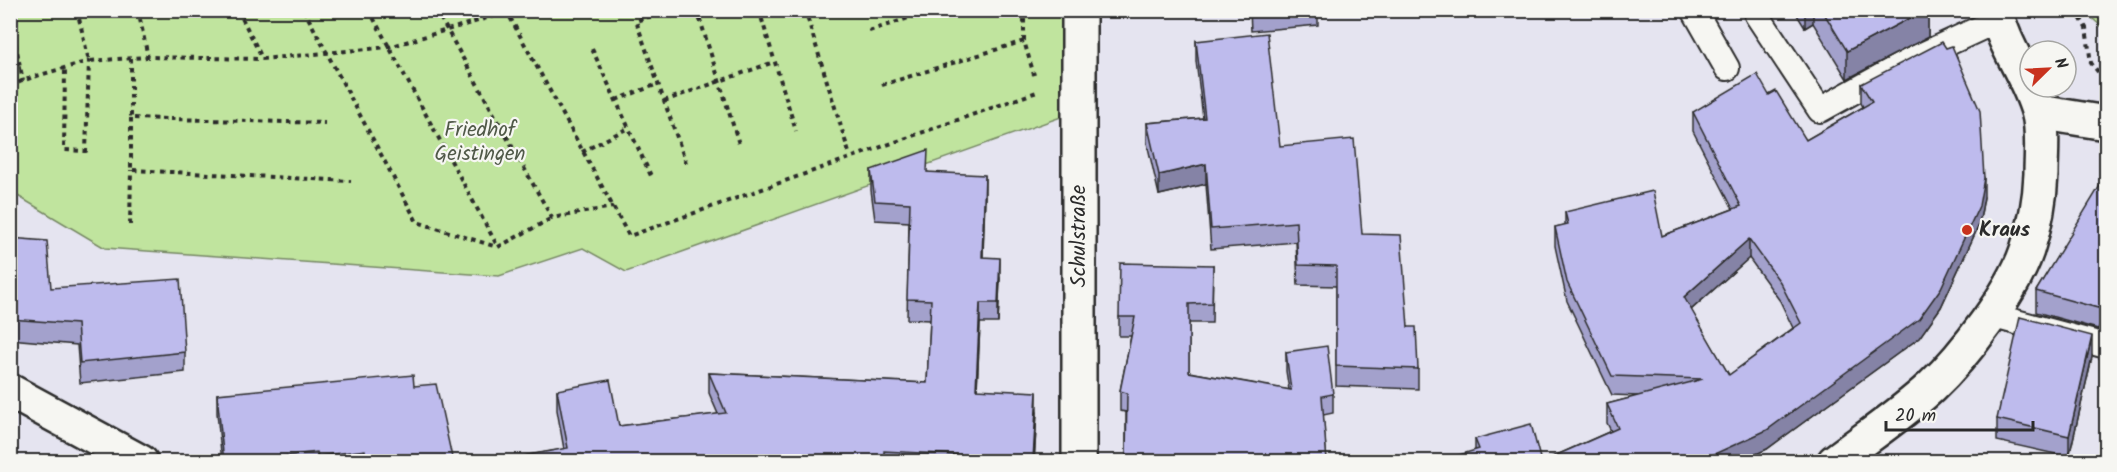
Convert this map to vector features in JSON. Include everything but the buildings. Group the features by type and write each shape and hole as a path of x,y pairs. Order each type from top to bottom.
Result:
{"street":[{"name":"Schulstraße","path":"1079,10 1079,462"},
{"path":"1834,462 1931,387 1962,356 2008,289 2026,252 2034,225 2040,190 2042,147 2039,112 1997,15"},
{"path":"2039,112 2106,123"},
{"path":"10,391 141,462"}],"lane":[{"path":"1694,10 1727,68"},
{"path":"1757,15 1820,110 1997,15"},
{"path":"1990,315 2106,346"}],"path":[{"path":"65,68 64,150 86,151 88,61 77,10"},
{"path":"138,10 148,57"},
{"path":"238,10 262,59"},
{"path":"304,10 417,222 498,247 552,218 613,207"},
{"path":"369,10 498,247"},
{"path":"436,10 552,218"},
{"path":"10,86 88,61 148,57 262,59 389,47 514,10"},
{"path":"668,10 636,21 686,163"},
{"path":"697,10 739,144"},
{"path":"759,10 796,131"},
{"path":"805,10 850,156"},
{"path":"869,31 933,10"},
{"path":"1024,10 1024,41 1036,81"},
{"path":"2076,10 2085,28 2091,63 2106,84"},
{"path":"506,12 629,236 1039,91"},
{"path":"10,17 23,81"},
{"path":"882,85 1024,41"},
{"path":"592,49 652,178"},
{"path":"130,225 131,58"},
{"path":"664,100 774,62"},
{"path":"10,70 21,68"},
{"path":"616,100 658,84"},
{"path":"131,118 326,123"},
{"path":"582,152 628,128"},
{"path":"131,170 351,181"}],"green space":[{"name":"Friedhof Geistingen","path":"11,11 1062,11 1061,117 626,272 583,248 499,276 105,248 11,192"},
{"path":"2084,11 2106,11 2106,27 2101,26"}],"place":[{"name":"Kraus","path":"1967,230"}]}
